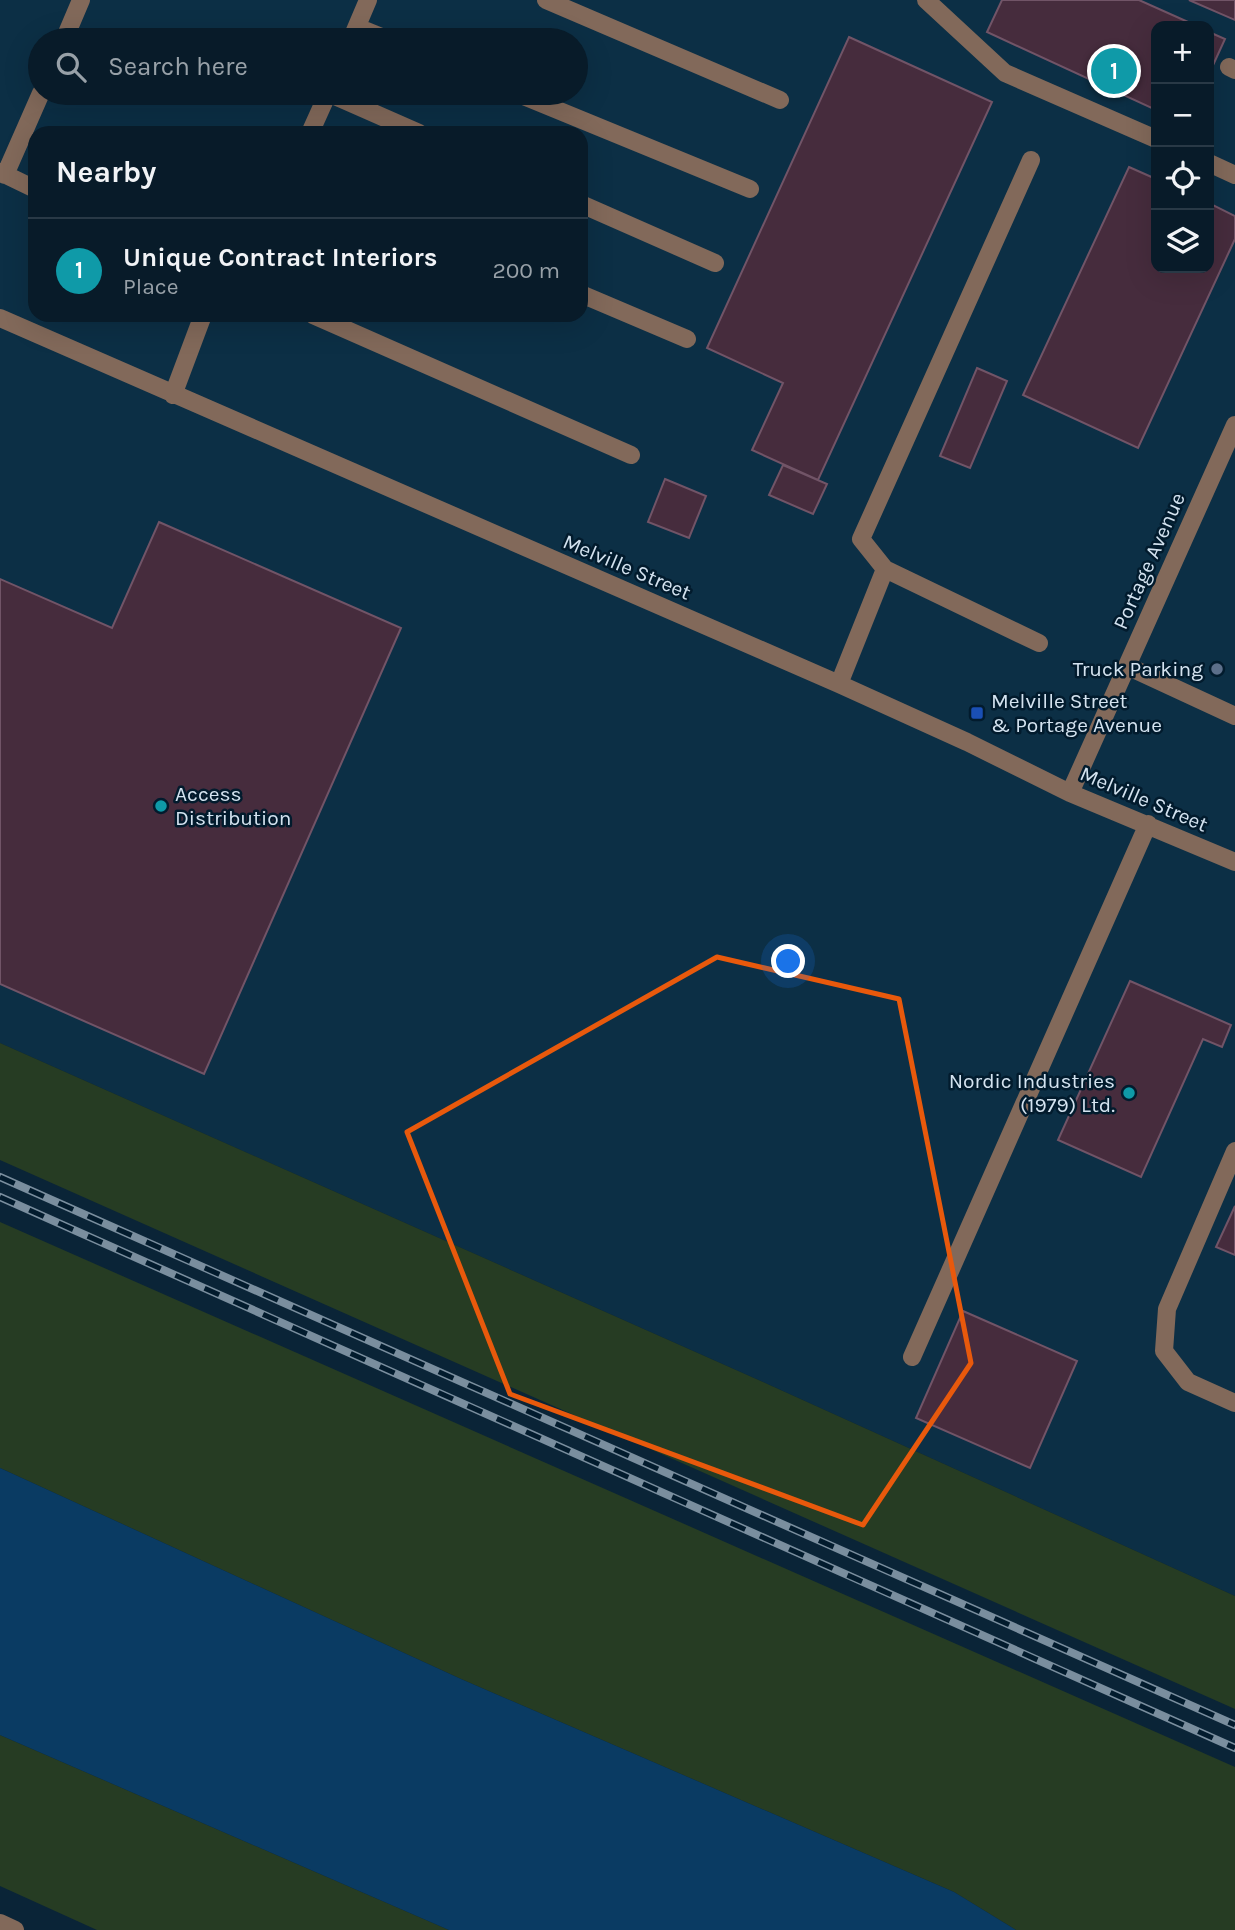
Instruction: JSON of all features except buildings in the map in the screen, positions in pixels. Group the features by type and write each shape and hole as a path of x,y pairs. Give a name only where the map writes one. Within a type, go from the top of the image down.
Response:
{"street":[{"path":"69,28 81,0"},
{"path":"356,28 368,0"},
{"path":"546,0 780,100"},
{"path":"926,0 1005,73 1151,137"},
{"path":"28,185 3,174 35,105"},
{"path":"313,126 323,105"},
{"path":"355,105 403,126"},
{"path":"545,105 750,189"},
{"path":"1031,160 861,539 885,569 1039,643"},
{"path":"1214,165 1235,175"},
{"path":"588,207 715,263"},
{"path":"588,297 687,339"},
{"name":"Melville Street","path":"0,318 839,684 967,742 1070,793 1235,862"},
{"path":"173,395 201,322"},
{"path":"329,322 631,455"},
{"name":"Portage Avenue","path":"1070,793 1235,425"},
{"path":"839,684 885,569"},
{"path":"1128,666 1235,716"},
{"path":"912,1357 1148,824"},
{"path":"1235,1151 1167,1309 1164,1350 1188,1382 1235,1404"},
{"path":"0,1923 15,1930"}],"highlighted area":[{"path":"717,957 899,999 971,1363 863,1525 510,1394 407,1132"}],"shaded area":[{"path":"0,0 1235,0 1235,1596 763,1382 0,1043"},
{"path":"0,1468 461,1679 954,1892 1016,1930 449,1930 0,1735"}],"green space":[{"path":"0,1043 763,1382 1235,1596 1235,1709 0,1160"},
{"path":"0,1222 1235,1767 1235,1930 1016,1930 954,1892 461,1679 0,1468"},
{"path":"0,1735 449,1930 97,1930 0,1886"}],"railway":[{"path":"0,1177 1235,1725"},
{"path":"0,1197 1235,1748"}],"place":[{"name":"Unique Contract Interiors","path":"1114,71"},
{"name":"Truck Parking","path":"1217,669"},
{"name":"Melville Street & Portage Avenue","path":"977,713"},
{"name":"Access Distribution","path":"161,806"},
{"name":"Nordic Industries (1979) Ltd.","path":"1129,1093"}]}
